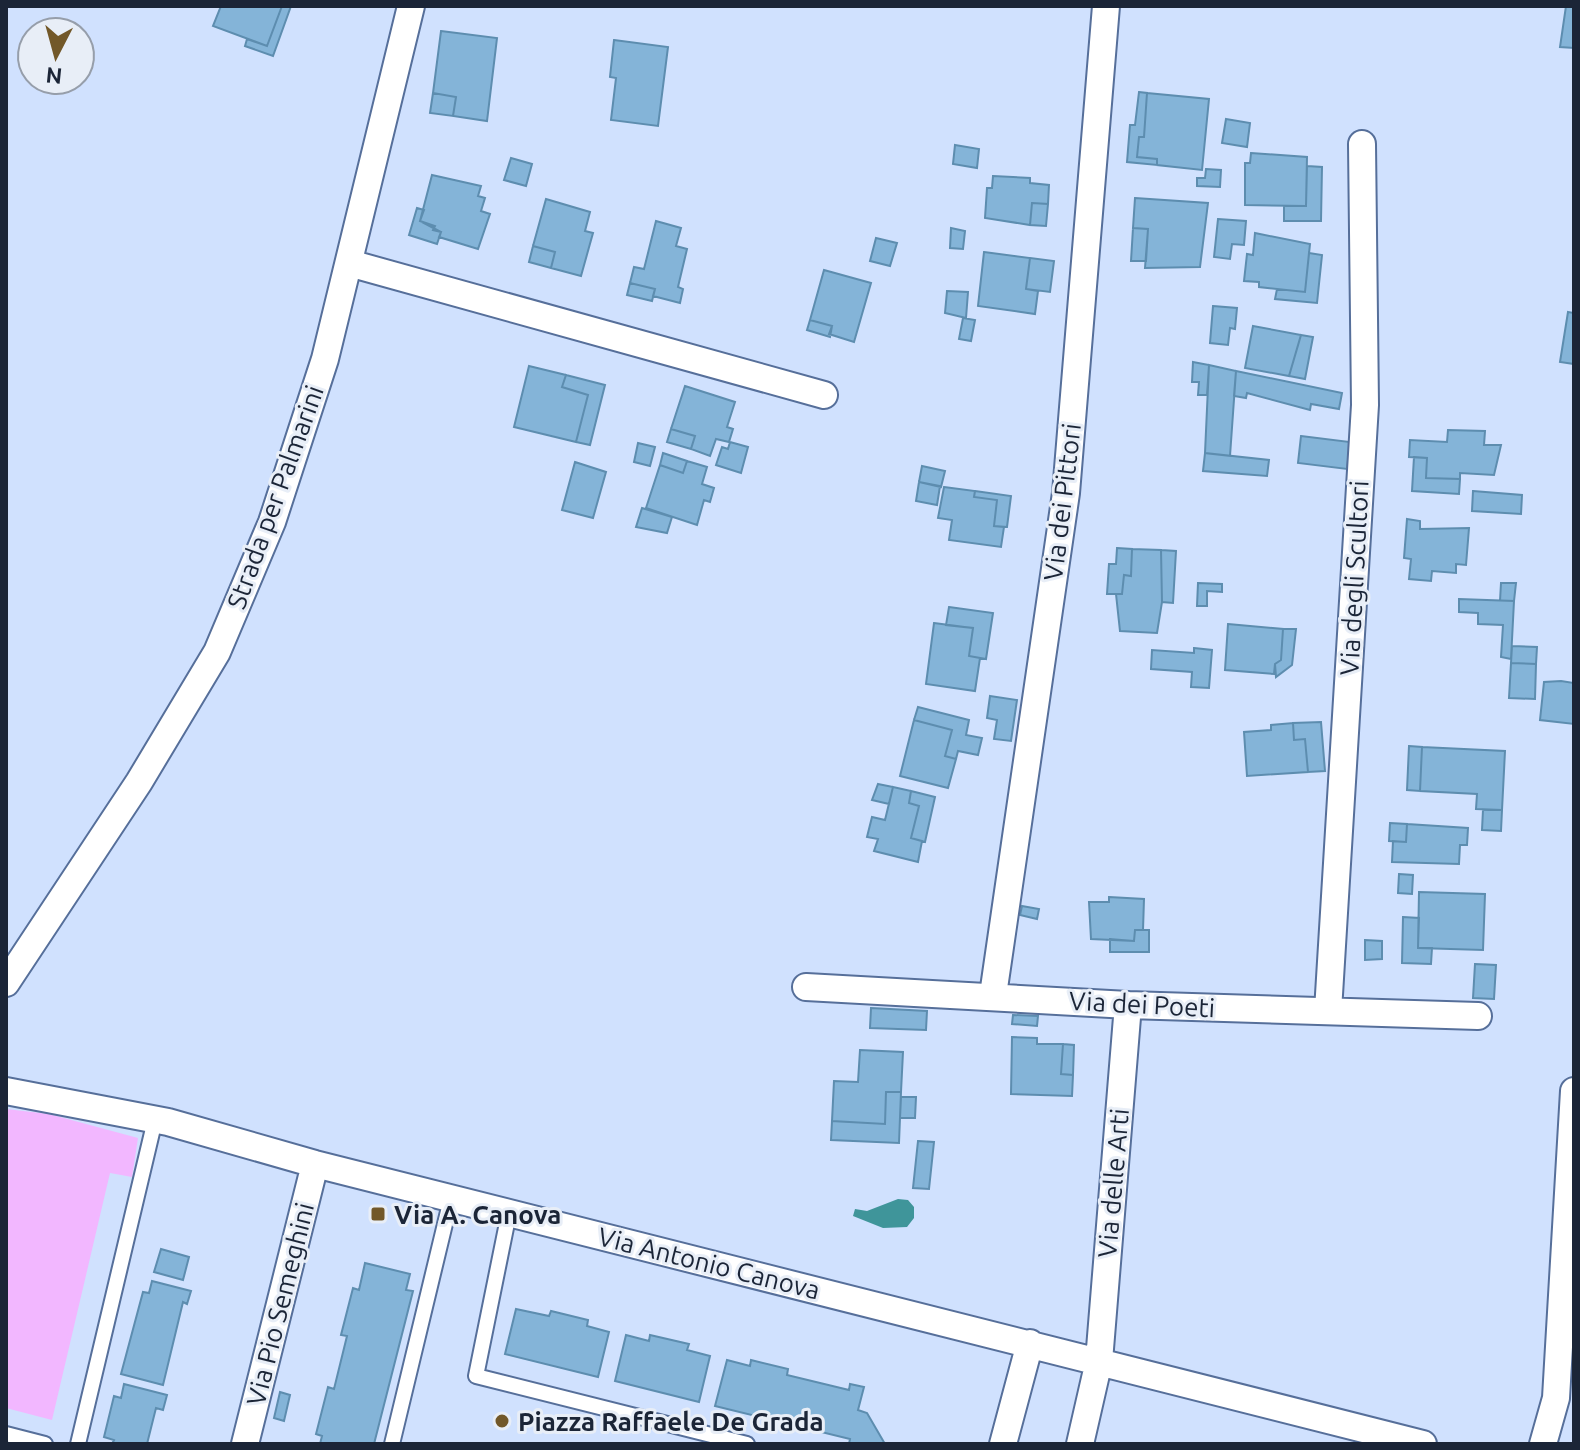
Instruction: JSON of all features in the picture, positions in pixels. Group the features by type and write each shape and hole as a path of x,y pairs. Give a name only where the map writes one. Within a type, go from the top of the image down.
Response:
{"street":[{"name":"Strada per Palmarini","path":"6,983 139,782 217,652 272,522 325,359 411,6"},
{"name":"Via dei Pittori","path":"993,995 1066,493 1106,6"},
{"name":"Via degli Scultori","path":"1328,1011 1365,405 1362,144"},
{"path":"349,263 824,395"},
{"name":"Via dei Poeti","path":"806,987 993,995 1128,1005 1478,1016"},
{"name":"Via delle Arti","path":"1080,1444 1099,1361 1128,1005"},
{"name":"Via Antonio Canova","path":"6,1091 155,1120 451,1199 1423,1444"},
{"path":"1543,1444 1556,1398 1574,1091"},
{"name":"Via Pio Semeghini","path":"245,1444 315,1164"},
{"path":"1003,1444 1030,1343"}],"lane":[{"path":"78,1444 155,1120"},
{"path":"392,1444 451,1199"},
{"path":"509,1213 476,1376 747,1444"},
{"path":"6,1434 45,1444"}],"shaded area":[{"path":"6,1109 49,1114 138,1138 132,1177 110,1173 52,1420 6,1408"},
{"path":"898,1199 908,1200 914,1207 914,1218 907,1227 883,1228 853,1216 855,1209 867,1211"}],"building":[{"path":"221,6 282,6 267,46 213,26"},
{"path":"282,6 291,6 273,56 245,46 247,39 267,46"},
{"path":"1566,6 1574,6 1574,48 1560,47"},
{"path":"441,31 497,38 487,121 453,116 456,97 433,93"},
{"path":"614,40 668,47 658,126 611,120 616,78 610,77"},
{"path":"1139,92 1147,93 1144,137 1139,137 1137,157 1157,159 1157,165 1127,162 1130,125 1135,125"},
{"path":"433,93 456,97 453,116 430,113"},
{"path":"1147,93 1209,99 1202,170 1157,165 1157,159 1137,157 1139,137 1144,137"},
{"path":"1226,119 1250,123 1247,147 1222,143"},
{"path":"955,145 979,149 977,168 953,164"},
{"path":"1251,153 1307,157 1306,206 1245,205 1245,163 1250,163"},
{"path":"511,158 532,164 526,186 504,180"},
{"path":"1307,166 1322,167 1321,221 1284,221 1284,206 1306,206"},
{"path":"1206,169 1221,170 1220,187 1197,186 1197,178 1205,178"},
{"path":"432,175 481,186 478,196 485,198 481,211 490,214 478,249 439,237 441,232 433,230 435,226 420,221"},
{"path":"993,176 1030,178 1030,183 1049,185 1048,204 1032,203 1030,225 985,218 987,188 992,188"},
{"path":"1135,198 1208,203 1200,267 1145,268 1148,229 1133,228"},
{"path":"546,199 590,212 585,231 593,233 581,276 551,268 555,252 533,246"},
{"path":"1032,203 1048,204 1046,226 1030,225"},
{"path":"417,208 424,210 420,221 441,232 437,244 409,235"},
{"path":"1218,219 1246,221 1244,245 1232,244 1230,259 1214,257"},
{"path":"656,221 681,228 676,246 687,249 678,287 683,289 680,303 653,296 655,289 630,283 634,267 644,269"},
{"path":"951,228 965,231 963,249 950,248"},
{"path":"1133,228 1148,229 1146,261 1131,261"},
{"path":"1255,233 1310,244 1305,292 1259,287 1259,282 1244,281 1247,254 1253,255"},
{"path":"876,238 897,243 890,266 870,261"},
{"path":"533,246 555,252 551,268 529,262"},
{"path":"984,252 1030,258 1026,289 1038,291 1035,314 978,306"},
{"path":"1309,253 1322,255 1317,303 1275,299 1277,289 1305,292"},
{"path":"1030,258 1054,261 1050,292 1026,289"},
{"path":"824,270 871,283 854,342 829,334 832,326 810,320"},
{"path":"630,283 655,289 652,301 627,295"},
{"path":"947,291 968,292 966,318 945,313"},
{"path":"1213,306 1237,308 1235,329 1230,328 1228,345 1210,343"},
{"path":"1568,312 1574,313 1574,364 1560,362"},
{"path":"963,318 975,320 971,341 959,339"},
{"path":"810,320 832,326 830,337 807,330"},
{"path":"1253,326 1301,335 1289,376 1245,368"},
{"path":"1301,335 1313,337 1305,379 1289,376"},
{"path":"1193,362 1209,365 1207,395 1198,395 1199,382 1192,382"},
{"path":"1209,365 1236,371 1230,456 1205,453"},
{"path":"529,366 566,375 562,387 588,395 576,442 514,427"},
{"path":"1236,371 1342,393 1339,409 1311,404 1310,410 1247,393 1246,398 1234,396"},
{"path":"566,375 605,385 590,445 576,442 588,395 562,387"},
{"path":"685,386 735,402 727,427 733,429 729,442 716,439 710,456 691,449 695,436 671,429"},
{"path":"671,429 695,436 691,449 667,442"},
{"path":"1448,430 1485,431 1484,445 1501,445 1494,475 1460,473 1460,479 1426,478 1427,458 1409,457 1410,440 1447,442"},
{"path":"1301,436 1350,442 1347,469 1298,463"},
{"path":"730,442 748,447 741,473 716,465 722,447 728,449"},
{"path":"638,443 655,447 650,466 634,462"},
{"path":"663,453 687,461 683,473 660,465"},
{"path":"1205,453 1269,460 1267,476 1203,471"},
{"path":"1414,457 1427,458 1426,478 1460,479 1459,494 1412,491"},
{"path":"687,461 707,467 702,484 714,488 710,502 704,500 697,525 646,508 660,465 683,473"},
{"path":"575,462 606,472 593,518 562,510"},
{"path":"922,466 945,471 941,487 919,482"},
{"path":"919,482 940,486 937,505 916,501"},
{"path":"944,487 975,491 974,497 997,500 994,526 1004,527 1001,547 949,540 952,520 938,518"},
{"path":"975,491 1011,496 1007,527 994,526 997,500 974,497"},
{"path":"1473,491 1522,495 1521,514 1472,511"},
{"path":"642,508 672,517 667,533 636,527"},
{"path":"1407,519 1420,521 1420,529 1469,528 1466,565 1456,564 1456,573 1432,571 1431,581 1409,579 1411,559 1404,558"},
{"path":"1117,548 1132,549 1131,576 1124,575 1122,594 1107,594 1109,564 1116,564"},
{"path":"1132,549 1161,550 1162,602 1157,633 1120,631 1116,594 1122,594 1124,575 1131,576"},
{"path":"1161,550 1176,551 1173,603 1162,602"},
{"path":"1198,583 1222,584 1222,592 1207,591 1207,606 1197,606"},
{"path":"1501,583 1516,583 1514,601 1500,601"},
{"path":"1459,599 1514,601 1511,659 1501,657 1503,625 1478,624 1478,613 1459,612"},
{"path":"949,607 993,613 986,659 969,656 973,628 946,625"},
{"path":"934,623 973,628 969,656 980,658 975,691 926,684"},
{"path":"1228,624 1283,629 1281,660 1275,664 1274,674 1225,670"},
{"path":"1283,629 1296,629 1292,665 1276,677 1275,664 1281,660"},
{"path":"1512,646 1537,647 1536,664 1511,663"},
{"path":"1194,648 1212,650 1209,688 1191,687 1192,672 1151,669 1152,650 1194,653"},
{"path":"1511,663 1536,664 1535,699 1509,698"},
{"path":"1544,682 1574,683 1574,724 1540,720"},
{"path":"990,696 1017,700 1011,741 994,739 997,720 987,718"},
{"path":"918,707 969,720 966,735 982,738 978,755 958,751 956,759 945,756 952,730 914,720"},
{"path":"914,720 952,730 945,756 956,759 948,788 900,776"},
{"path":"1321,722 1325,771 1308,772 1305,739 1294,740 1293,723"},
{"path":"1293,723 1294,740 1305,739 1308,772 1247,776 1244,732 1271,730 1271,725"},
{"path":"1409,746 1422,747 1420,791 1407,790"},
{"path":"1422,747 1505,751 1502,810 1476,809 1477,794 1420,791"},
{"path":"878,784 893,787 889,804 872,800"},
{"path":"893,787 911,791 909,803 919,806 911,838 922,841 918,862 874,851 878,839 867,837 872,817 885,820"},
{"path":"911,791 935,797 925,842 911,838 919,806 909,803"},
{"path":"1483,810 1502,810 1501,831 1482,830"},
{"path":"1390,823 1407,824 1406,842 1389,841"},
{"path":"1407,824 1468,828 1467,845 1460,845 1459,864 1392,862 1393,841 1406,842"},
{"path":"1399,874 1413,875 1412,894 1398,893"},
{"path":"1419,892 1485,894 1483,950 1418,948"},
{"path":"1109,897 1144,899 1143,930 1135,930 1134,941 1091,939 1089,902 1109,902"},
{"path":"1022,906 1039,909 1037,919 1020,915"},
{"path":"1403,917 1419,918 1418,948 1432,948 1431,964 1402,963"},
{"path":"1135,930 1149,930 1149,952 1110,952 1110,939 1134,941"},
{"path":"1365,940 1382,941 1382,959 1365,960"},
{"path":"1475,964 1496,965 1494,999 1473,998"},
{"path":"871,1008 927,1011 926,1030 870,1028"},
{"path":"1013,1015 1038,1016 1037,1026 1012,1024"},
{"path":"1012,1037 1037,1038 1037,1044 1063,1044 1061,1074 1073,1075 1072,1096 1011,1094"},
{"path":"1063,1044 1074,1045 1073,1075 1061,1074"},
{"path":"860,1050 903,1052 901,1092 886,1092 885,1124 832,1121 834,1081 858,1082"},
{"path":"886,1092 901,1092 899,1143 831,1140 832,1121 885,1124"},
{"path":"901,1097 916,1097 915,1118 900,1118"},
{"path":"918,1141 934,1142 929,1189 913,1188"},
{"path":"161,1249 189,1257 183,1280 154,1272"},
{"path":"365,1263 410,1274 406,1290 413,1291 374,1444 320,1444 322,1436 316,1434 328,1387 334,1389 347,1336 341,1335 353,1288 359,1290"},
{"path":"152,1281 191,1291 187,1304 183,1302 163,1385 121,1374 143,1292 149,1293"},
{"path":"516,1309 549,1316 551,1311 588,1320 587,1326 609,1332 598,1377 505,1354"},
{"path":"626,1335 649,1341 650,1335 689,1344 687,1350 710,1356 699,1402 615,1381"},
{"path":"727,1360 750,1366 751,1360 788,1369 787,1375 849,1390 850,1384 864,1387 858,1410 867,1413 885,1444 849,1444 850,1439 715,1406"},
{"path":"124,1384 167,1395 163,1410 156,1408 147,1444 112,1444 114,1440 104,1437 114,1396 121,1398"},
{"path":"280,1392 290,1395 284,1421 274,1418"}],"place":[{"name":"Via A. Canova","path":"378,1214"},
{"name":"Piazza Raffaele De Grada","path":"502,1421"}]}
